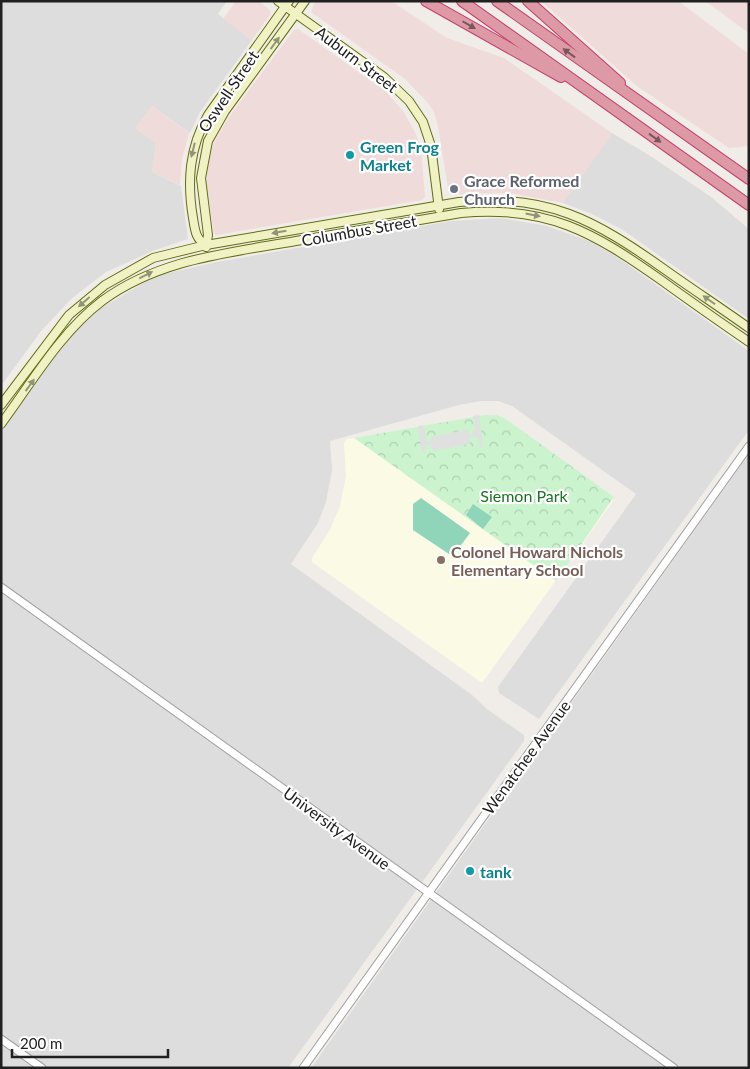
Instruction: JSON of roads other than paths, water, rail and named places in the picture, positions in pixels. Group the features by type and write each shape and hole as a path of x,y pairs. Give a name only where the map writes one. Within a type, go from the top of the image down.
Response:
{"highway":[{"path":"426,1 598,96"},
{"path":"462,1 749,205"},
{"path":"497,1 749,179"},
{"path":"528,1 613,76 638,102"}],"main road":[{"name":"Auburn Street","path":"278,1 287,4 296,14 384,77 409,101 422,122 431,146 440,216"},
{"name":"Oswell Street","path":"209,256 206,245 208,235 201,178 208,141 222,116 305,1"},
{"name":"Oswell Street","path":"206,245 196,236 190,198 191,160 198,136 208,115 287,4"},
{"name":"Columbus Street","path":"1,405 58,328 94,293 153,258 206,245 476,200 513,201 546,206 578,216 622,239 749,328"},
{"name":"Columbus Street","path":"1,424 67,335 101,302 131,283 157,270 209,256 440,216 476,212 512,212 543,217 574,226 616,248 749,342"}],"street":[{"name":"Wenatchee Avenue","path":"303,1068 749,446"},
{"name":"University Avenue","path":"1,587 674,1068"},
{"path":"1,1039 42,1068"}],"place":[{"name":"Green Frog Market","path":"350,155"},
{"name":"Grace Reformed Church","path":"454,189"},
{"name":"Colonel Howard Nichols Elementary School","path":"441,560"},
{"name":"tank","path":"470,871"}],"park label":[{"name":"Siemon Park","path":"524,495"}]}
